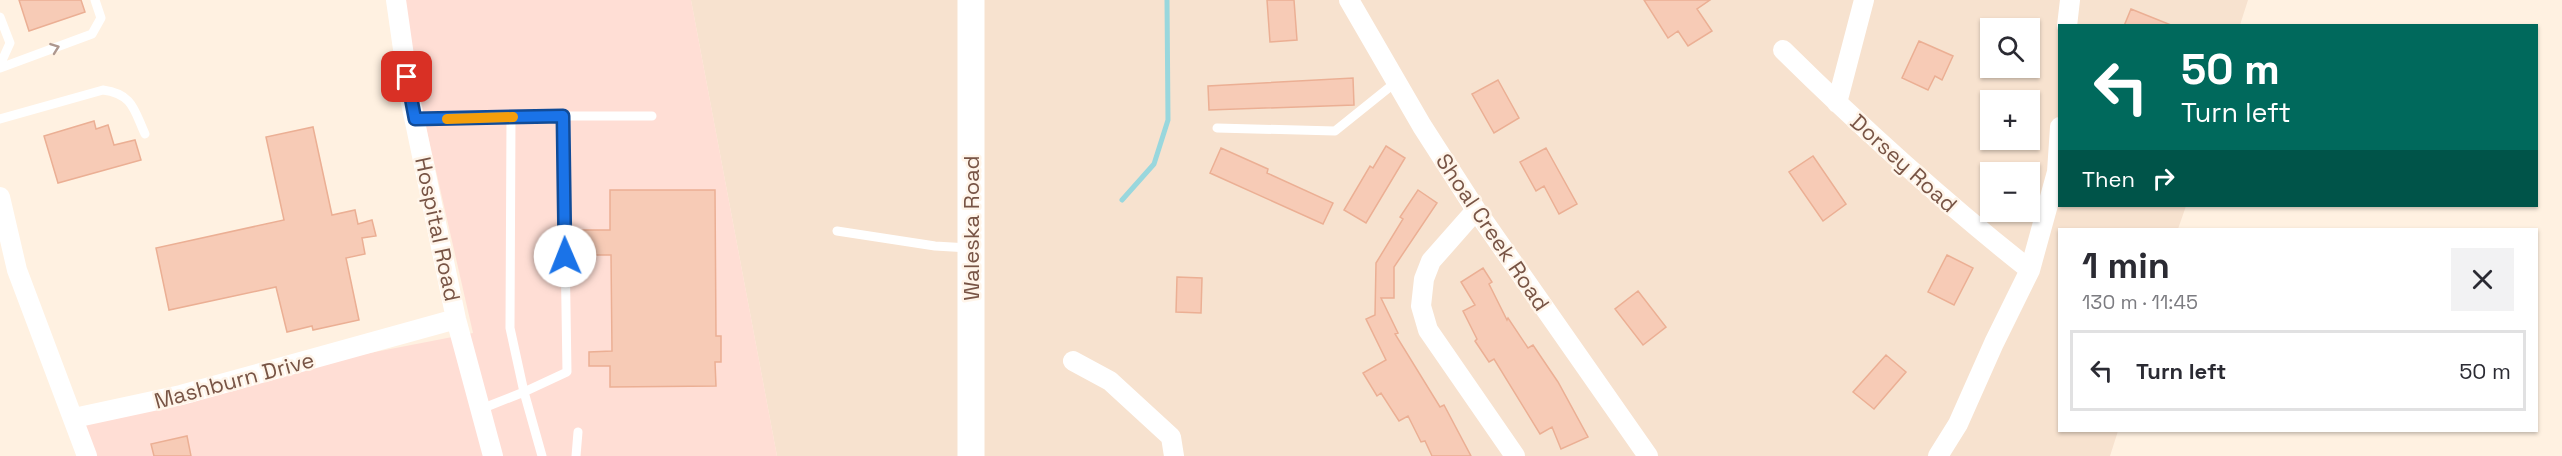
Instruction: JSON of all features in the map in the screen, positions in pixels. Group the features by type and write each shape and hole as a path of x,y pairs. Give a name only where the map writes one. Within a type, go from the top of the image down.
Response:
{"main road":[{"name":"Waleska Road","path":"971,0 971,456"}],"street":[{"name":"Hospital Road","path":"396,0 415,119 456,319 493,456"},
{"name":"Shoal Creek Road","path":"1349,0 1396,82 1476,210 1648,456"},
{"path":"1837,103 1864,0"},
{"path":"2067,24 2070,0"},
{"name":"Dorsey Road","path":"1784,50 1837,103 1982,232 2030,270"},
{"path":"1938,456 1958,424 2030,270 2057,172 2058,157"},
{"path":"0,197 17,270 87,456"},
{"path":"1476,210 1431,261 1424,279 1421,306 1428,330 1515,456"},
{"name":"Mashburn Drive","path":"74,418 181,395 456,319"},
{"path":"1072,361 1110,381 1171,437 1174,456"}],"lane":[{"path":"0,67 92,34 100,18 95,0"},
{"path":"0,17 10,43 0,67"},
{"path":"1218,129 1335,131 1396,82"},
{"path":"0,119 104,90 117,92 129,99 145,134"},
{"path":"481,409 524,393 567,372 563,116"},
{"path":"415,119 652,116"},
{"path":"511,117 510,328 524,393 543,456"},
{"path":"837,231 935,246 971,248"},
{"path":"576,456 578,432"}],"shaded area":[{"path":"397,0 691,0 777,456 82,456 67,412 473,333"},
{"path":"691,0 2248,0 2240,24 2058,24 2058,207 2186,207 2178,228 2058,228 2058,432 2118,432 2110,456 777,456"}],"building":[{"path":"19,0 81,0 85,12 29,31"},
{"path":"1267,0 1294,0 1297,40 1270,42"},
{"path":"1644,0 1710,0 1697,9 1712,31 1688,46 1678,31 1668,38"},
{"path":"2131,9 2168,24 2125,24"},
{"path":"1919,41 1953,56 1942,80 1935,76 1928,90 1902,78"},
{"path":"1353,78 1354,105 1209,110 1208,86"},
{"path":"1498,80 1519,118 1494,133 1472,94"},
{"path":"94,121 96,129 108,125 114,145 135,140 141,160 58,183 44,136"},
{"path":"313,127 332,215 355,210 358,224 372,220 376,236 362,238 365,254 346,258 359,320 313,330 312,326 287,332 276,287 169,310 156,248 284,220 266,137"},
{"path":"1386,146 1405,158 1366,223 1344,210 1370,166 1373,168"},
{"path":"1221,148 1268,169 1267,173 1333,203 1323,224 1210,173"},
{"path":"1546,148 1577,204 1559,214 1544,186 1536,191 1520,162"},
{"path":"1813,156 1846,204 1823,221 1789,172"},
{"path":"610,190 715,190 716,336 721,336 721,362 715,362 716,386 610,387 610,366 589,366 589,352 612,351 611,255 578,255 578,230 610,230"},
{"path":"1418,190 1437,203 1394,267 1394,298 1381,298 1398,333 1395,334 1440,407 1444,405 1471,456 1432,456 1425,441 1421,442 1408,416 1399,421 1381,393 1377,396 1363,373 1386,360 1366,319 1375,315 1376,263 1403,219 1400,217"},
{"path":"1947,255 1973,268 1954,305 1928,292"},
{"path":"1483,268 1492,282 1489,284 1507,320 1508,318 1528,348 1533,345 1558,382 1588,437 1561,449 1552,427 1540,434 1494,359 1489,362 1475,341 1477,339 1463,311 1475,305 1461,282"},
{"path":"1177,277 1202,278 1201,313 1176,312"},
{"path":"1638,291 1666,327 1643,345 1615,309"},
{"path":"1886,355 1906,372 1874,409 1853,392"},
{"path":"187,436 191,456 154,456 151,444"}],"waterway":[{"path":"1122,200 1154,164 1168,120 1167,0"}],"slow traffic":[{"path":"447,119 513,117"}],"route":[{"path":"407,77 415,119 563,116 565,256"}]}
